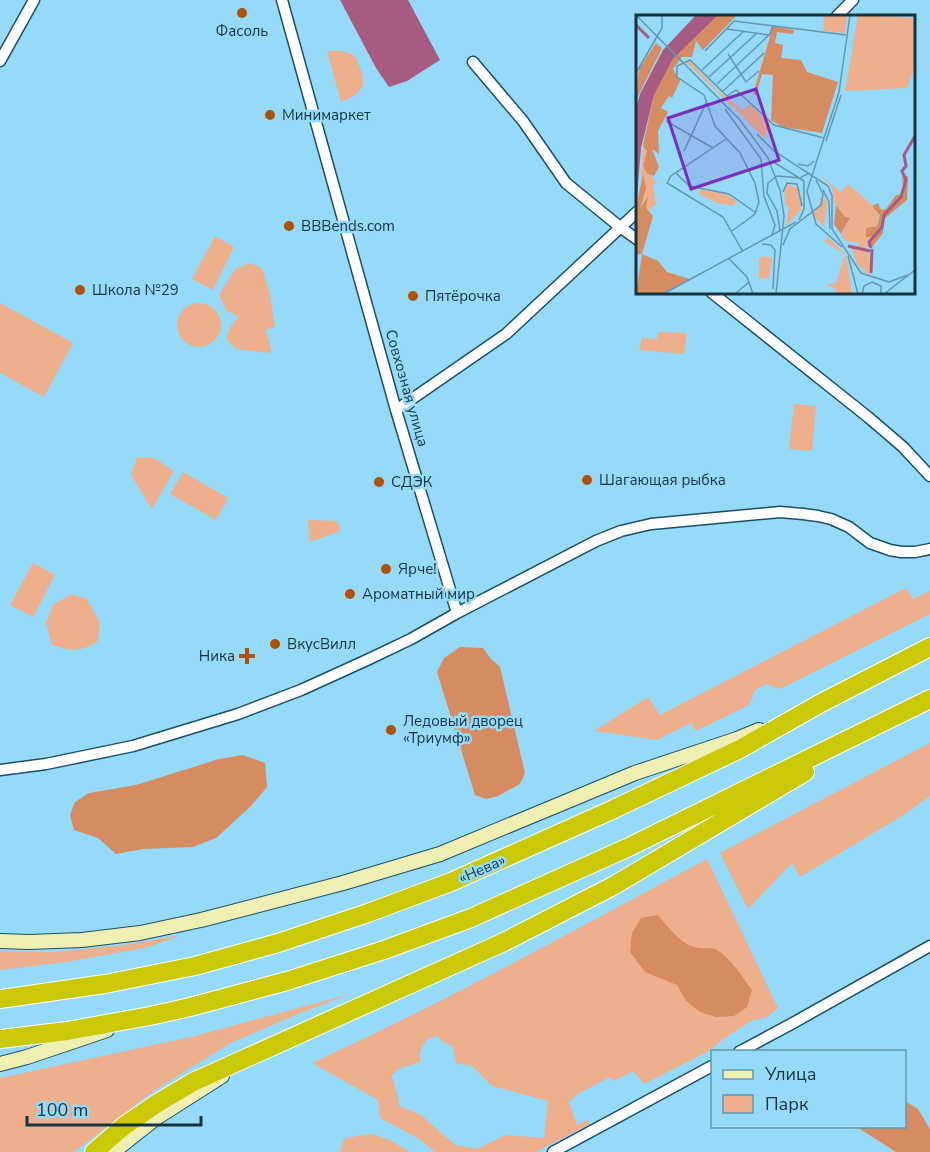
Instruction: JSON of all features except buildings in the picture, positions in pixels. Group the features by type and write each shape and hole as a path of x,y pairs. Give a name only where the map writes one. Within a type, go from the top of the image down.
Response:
{"highway":[{"name":"«Нева»","path":"0,999 105,984 195,966 278,943 451,882 614,809 740,748 821,702 930,647"},
{"path":"0,1039 67,1031 150,1016 287,981 384,950 471,918 629,847 922,703"},
{"path":"94,1152 124,1126 193,1082 504,942 613,886 922,703"}],"street":[{"path":"0,61 34,0"},
{"name":"Совхозная улица","path":"282,0 396,410 457,613"},
{"path":"838,15 853,0"},
{"path":"473,62 523,121 566,183 636,239"},
{"path":"396,410 506,334 636,213"},
{"path":"714,294 868,417 903,447 930,476"},
{"path":"0,770 46,764 133,746 238,714 301,690 411,639 596,541 621,531 663,523 780,512 831,519 849,527 870,543 890,550 915,552 930,549"},
{"path":"0,940 29,942 82,940 140,933 201,920 344,883 440,854 635,773 737,740 821,702"},
{"path":"743,1050 930,946"},
{"path":"0,1064 150,1016"},
{"path":"113,1152 156,1118 264,1051"},
{"path":"553,1152 711,1067"}],"green space":[{"path":"327,51 343,51 355,56 362,72 361,89 357,94 341,102"},
{"path":"215,236 234,247 213,290 192,279"},
{"path":"250,263 262,268 270,294 275,327 266,330 272,353 236,349 227,340 230,327 239,317 226,310 219,295 235,269"},
{"path":"0,303 73,343 44,397 0,373"},
{"path":"199,303 214,310 221,325 214,340 199,347 184,340 177,325 184,310"},
{"path":"658,332 687,333 684,354 639,350 642,338 657,339"},
{"path":"794,404 816,406 812,451 789,449"},
{"path":"137,457 154,458 174,471 152,509 131,475"},
{"path":"183,472 228,498 216,520 170,494"},
{"path":"308,520 338,521 340,531 310,542"},
{"path":"33,563 55,575 33,617 10,605"},
{"path":"906,588 913,599 930,591 930,614 780,689 767,684 755,690 749,705 696,731 691,723 657,740 594,731 648,697 660,715"},
{"path":"71,594 87,599 100,623 98,641 86,648 75,650 52,645 46,623 53,605"},
{"path":"930,743 930,796 902,816 800,877 792,863 748,909 720,853"},
{"path":"707,859 778,1008 766,1018 753,1020 709,1051 644,1084 633,1071 613,1081 610,1077 578,1094 569,1102 577,1125 588,1120 590,1124 536,1152 435,1152 419,1139 380,1118 378,1100 312,1063 462,990","holes":["437,1036 453,1047 456,1063 472,1066 492,1086 548,1101 544,1138 505,1135 477,1149 455,1145 421,1115 399,1106 392,1076 398,1069 420,1062 420,1052 426,1040"]},
{"path":"181,935 149,947 67,962 0,970 0,951 52,952 125,945"},
{"path":"350,994 231,1043 155,1090 74,1152 0,1152 0,1078 191,1037"},
{"path":"372,1134 390,1140 410,1152 340,1152 344,1139"}],"shaded area":[{"path":"340,0 408,0 440,60 407,81 389,87 376,68"},
{"path":"460,647 483,648 500,667 525,773 520,784 498,796 486,799 475,795 437,672 444,658"},
{"path":"243,755 265,763 267,787 251,806 216,838 193,847 143,849 116,854 98,838 74,830 70,815 75,802 89,793 136,785 219,759"},
{"path":"658,915 686,943 698,948 715,949 727,958 752,990 747,1007 734,1016 716,1017 700,1012 686,1001 677,985 645,972 630,952 632,933 641,918"},
{"path":"906,1102 918,1109 930,1129 930,1152 896,1152 860,1129 906,1128"}],"place":[{"name":"Фасоль","path":"242,13"},
{"name":"Минимаркет","path":"270,115"},
{"name":"BBBends.com","path":"289,226"},
{"name":"Школа №29","path":"80,290"},
{"name":"Пятёрочка","path":"413,296"},
{"name":"Шагающая рыбка","path":"587,480"},
{"name":"СДЭК","path":"379,482"},
{"name":"Ярче!","path":"386,569"},
{"name":"Ароматный мир","path":"350,594"},
{"name":"ВкусВилл","path":"275,644"},
{"name":"Ника","path":"247,656"},
{"name":"Ледовый дворец «Триумф»","path":"391,730"}]}
